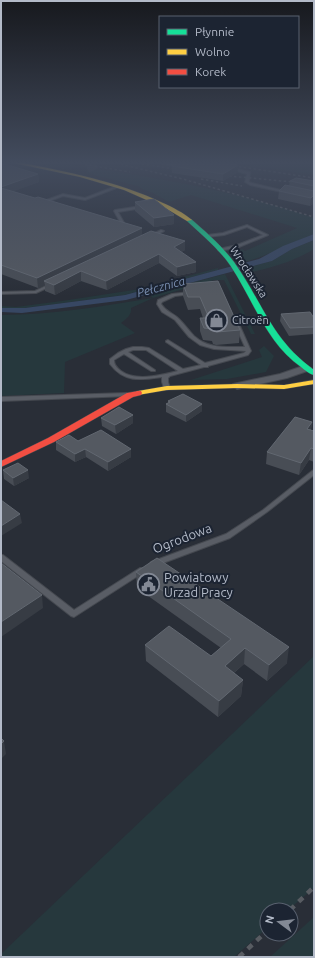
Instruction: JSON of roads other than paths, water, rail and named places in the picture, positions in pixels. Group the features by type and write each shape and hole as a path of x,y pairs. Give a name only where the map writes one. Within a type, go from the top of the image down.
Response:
{"main road":[{"name":"Wrocławska","path":"161,207 184,218 207,236 220,250 230,262 280,346 310,370"},
{"path":"1,464 51,440 130,395 147,390 237,386 284,387 314,382"}],"street":[{"path":"237,386 310,370"}],"lane":[{"path":"132,231 125,229 116,211 144,207"},
{"path":"207,236 224,234 246,226 266,235 238,246 220,250"},
{"path":"144,237 151,236 162,231"},
{"path":"1,293 36,292 55,283"},
{"path":"194,292 174,295 160,301 159,304 167,315 176,318 196,340 201,343 210,346 248,349"},
{"path":"182,371 147,349 132,348 112,360 112,364 117,371 137,378 168,375 239,357 249,351 235,321"},
{"path":"168,341 206,366"},
{"path":"125,352 153,370"},
{"path":"168,375 165,377 165,382 168,388"},
{"path":"1,398 130,395"},
{"name":"Ogrodowa","path":"1,558 74,614 150,565 228,536 264,511 314,472"}],"water":[{"name":"Pełcznica","path":"314,234 314,240 292,249 272,261 126,300 22,313 1,312 1,308 25,308 125,295 259,259 283,246"}],"railway":[{"path":"279,207 314,217"},
{"path":"298,902 314,887"},
{"path":"239,957 259,938"}],"place":[{"name":"Citroën","path":"217,320"},
{"name":"Powiatowy Urzad Pracy","path":"149,584"}]}
